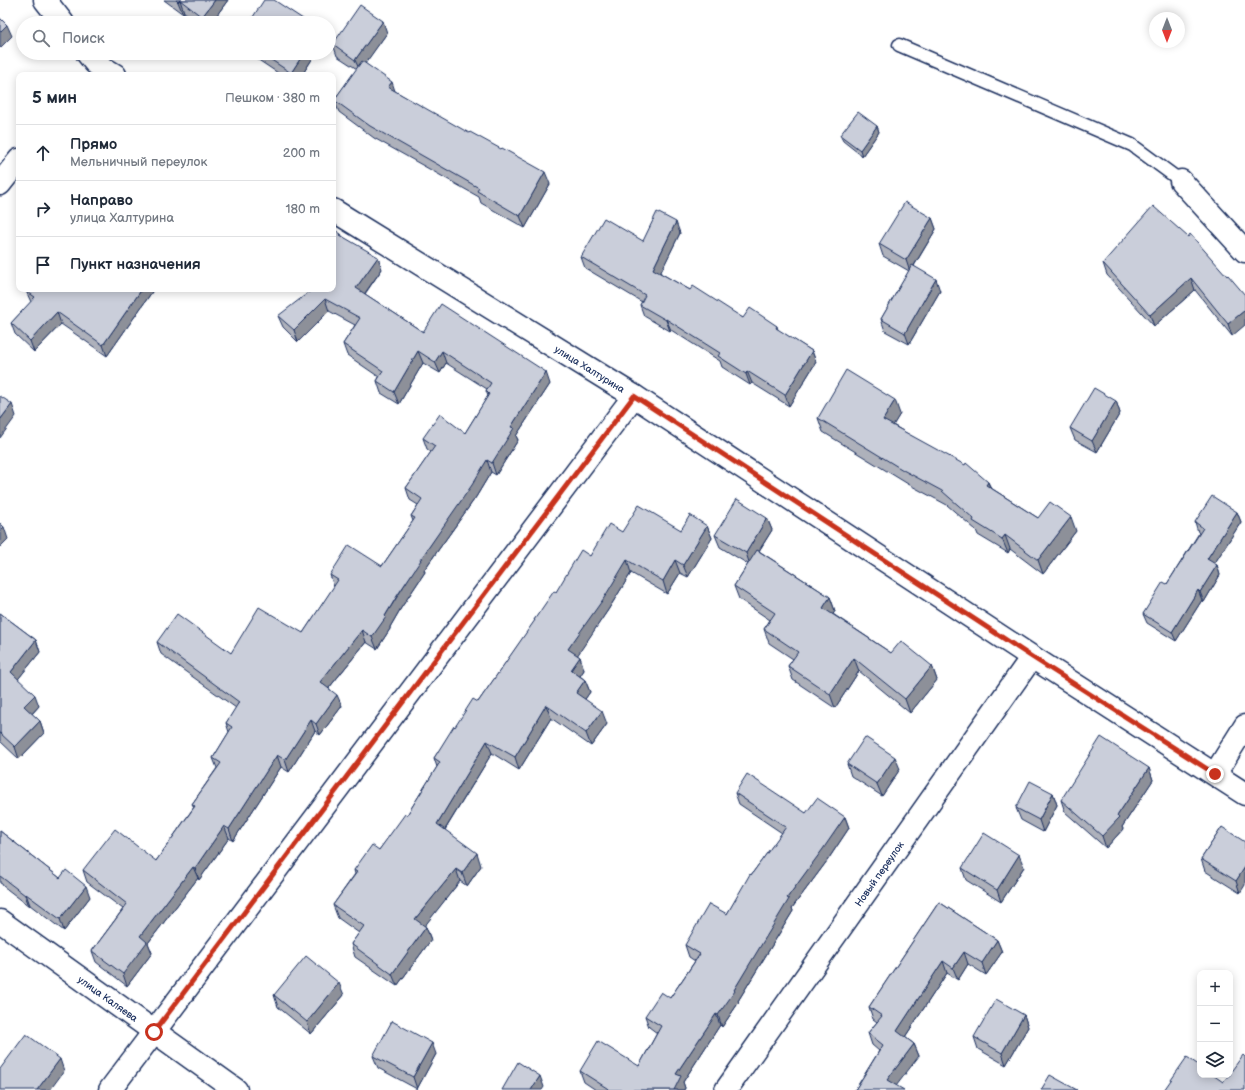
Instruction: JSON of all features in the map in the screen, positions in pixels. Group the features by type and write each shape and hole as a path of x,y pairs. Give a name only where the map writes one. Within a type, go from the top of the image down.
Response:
{"street":[{"path":"45,0 58,16"},
{"path":"89,64 108,72"},
{"path":"0,184 16,164"},
{"path":"1181,181 1245,250"},
{"name":"улица Халтурина","path":"336,212 634,396 1032,657 1245,794"},
{"path":"110,1090 634,396"},
{"name":"Новый переулок","path":"726,1090 1032,657"},
{"path":"1215,774 1245,726"},
{"name":"улица Каляева","path":"0,921 236,1090"}],"lane":[{"path":"898,45 1132,145 1181,181"}],"building":[{"path":"180,0 215,0 203,16"},
{"path":"264,0 274,0 298,16 254,16"},
{"path":"360,5 383,21 355,60 336,46 336,40"},
{"path":"0,18 7,25 0,32"},
{"path":"272,60 299,60 292,72"},
{"path":"362,61 392,82 388,87 469,133 470,132 501,149 502,148 545,172 520,216 477,191 479,188 370,126 336,101 336,97"},
{"path":"858,112 877,126 860,150 840,135"},
{"path":"905,202 932,218 906,260 879,244"},
{"path":"1153,206 1188,237 1190,234 1245,295 1245,310 1228,324 1191,278 1150,315 1103,263"},
{"path":"657,212 676,222 653,269 690,290 693,286 743,318 750,308 777,326 776,328 812,351 785,395 747,371 746,374 718,356 720,353 666,319 640,305 645,295 581,257 604,218 643,241"},
{"path":"336,231 341,234 340,235 378,257 356,288 423,332 441,304 546,372 511,427 514,428 492,463 487,460 472,485 420,560 385,616 386,617 372,637 362,630 320,682 337,695 316,724 311,720 285,760 277,755 229,829 224,826 195,868 193,867 140,936 147,942 123,974 92,951 127,904 83,870 115,829 156,861 195,806 192,804 221,763 213,758 232,727 226,723 239,702 157,642 177,614 231,653 259,607 303,633 338,580 330,575 349,545 382,566 415,518 411,516 422,499 406,488 435,446 423,438 440,414 465,433 489,394 486,391 491,383 442,351 435,362 418,351 394,392 377,381 383,371 343,344 360,318 325,299 294,330 278,316 309,292 336,292"},
{"path":"912,265 936,279 905,333 881,319"},
{"path":"28,292 140,292 103,345 57,312 30,341 11,323 35,297"},
{"path":"846,370 895,400 883,420 965,465 966,463 988,482 986,485 1038,518 1050,502 1071,517 1038,560 1005,535 1002,539 973,521 974,519 942,491 903,470 818,418"},
{"path":"1094,388 1116,401 1092,441 1070,428"},
{"path":"0,396 12,404 0,420"},
{"path":"1212,496 1237,512 1207,559 1217,565 1200,592 1198,590 1172,632 1143,614 1163,582 1167,584 1203,528 1195,522"},
{"path":"737,499 767,518 746,553 715,535"},
{"path":"639,505 681,530 690,515 707,526 683,565 675,560 663,581 627,560 604,598 568,649 580,657 571,670 585,680 576,693 602,711 586,733 546,705 515,757 487,741 437,824 477,853 462,873 456,869 415,919 426,927 392,974 351,944 364,926 333,905 357,872 354,870 372,845 379,850 405,814 407,815 440,762 434,758 454,726 455,727 473,699 478,702 554,591 556,592 581,550 590,556 609,524 622,532"},
{"path":"0,523 4,527 0,531"},
{"path":"757,550 830,597 823,608 891,653 901,641 932,666 905,699 854,658 830,694 788,666 798,652 764,629 775,613 734,586"},
{"path":"0,613 36,640 11,672 35,695 24,706 40,721 15,747 0,733"},
{"path":"865,737 895,757 877,784 847,764"},
{"path":"1101,737 1149,768 1117,816 1119,818 1102,836 1061,800"},
{"path":"747,774 806,813 817,798 845,817 787,898 789,899 734,990 735,991 718,1015 716,1014 676,1074 681,1076 674,1090 610,1090 580,1071 598,1041 639,1066 661,1026 645,1016 661,992 670,998 700,954 685,945 709,904 727,914 750,874 751,875 786,827 735,793"},
{"path":"1030,781 1053,793 1039,820 1016,808"},
{"path":"1222,827 1245,842 1245,867 1236,881 1201,859"},
{"path":"0,831 60,878 66,870 86,886 60,919 0,876"},
{"path":"984,833 1019,855 997,890 962,868"},
{"path":"939,902 997,940 982,963 964,952 953,968 943,961 897,1031 914,1044 887,1080 904,1090 855,1090 883,1045 868,1033 882,1016 869,1007"},
{"path":"306,956 339,983 307,1022 274,995"},
{"path":"996,999 1024,1015 1002,1053 974,1037"},
{"path":"392,1021 432,1043 413,1077 373,1056"},
{"path":"26,1034 60,1059 37,1090 0,1090 0,1069"},
{"path":"1243,1055 1245,1057 1245,1090 1164,1090 1187,1057 1197,1064 1197,1078 1217,1078 1223,1082 1226,1078 1233,1078 1233,1069"},
{"path":"518,1062 540,1076 531,1090 502,1090"},
{"path":"1050,1075 1077,1090 1041,1090"}],"route":[{"path":"154,1032 634,396 1032,657 1215,774"}]}
